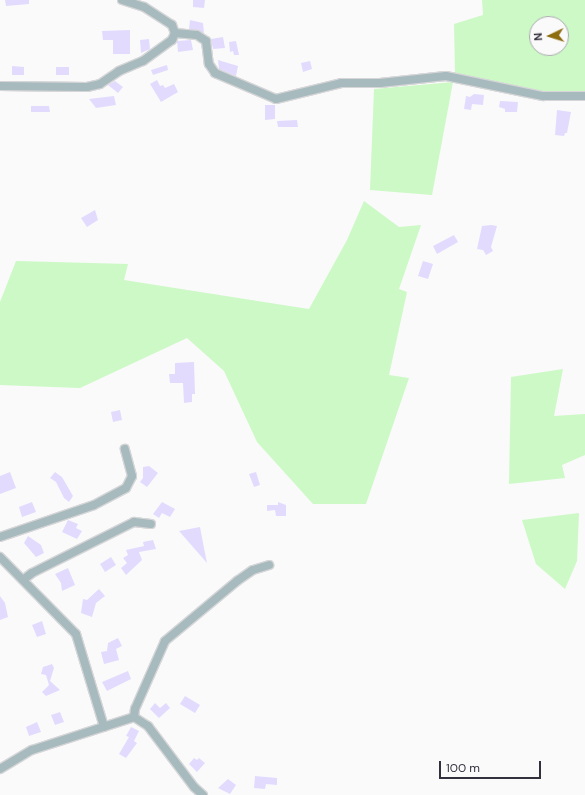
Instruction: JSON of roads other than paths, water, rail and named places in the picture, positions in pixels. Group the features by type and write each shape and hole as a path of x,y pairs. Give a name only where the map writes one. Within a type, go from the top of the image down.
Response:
{"street":[{"path":"0,86 88,87 100,84 119,71 143,61 172,40 175,33 172,25 144,7 122,0"},
{"path":"175,33 197,35 206,42 208,64 215,73 276,99 341,83 380,83 446,76 543,96 585,96"},
{"path":"0,537 94,505 126,488 132,476 125,449"},
{"path":"23,580 32,573 134,522 150,524"},
{"path":"0,557 76,634 104,727"},
{"path":"134,717 135,709 165,641 237,581 254,570 269,565"},
{"path":"0,770 32,750 134,717"},
{"path":"134,717 148,726 194,787 203,795"}]}
